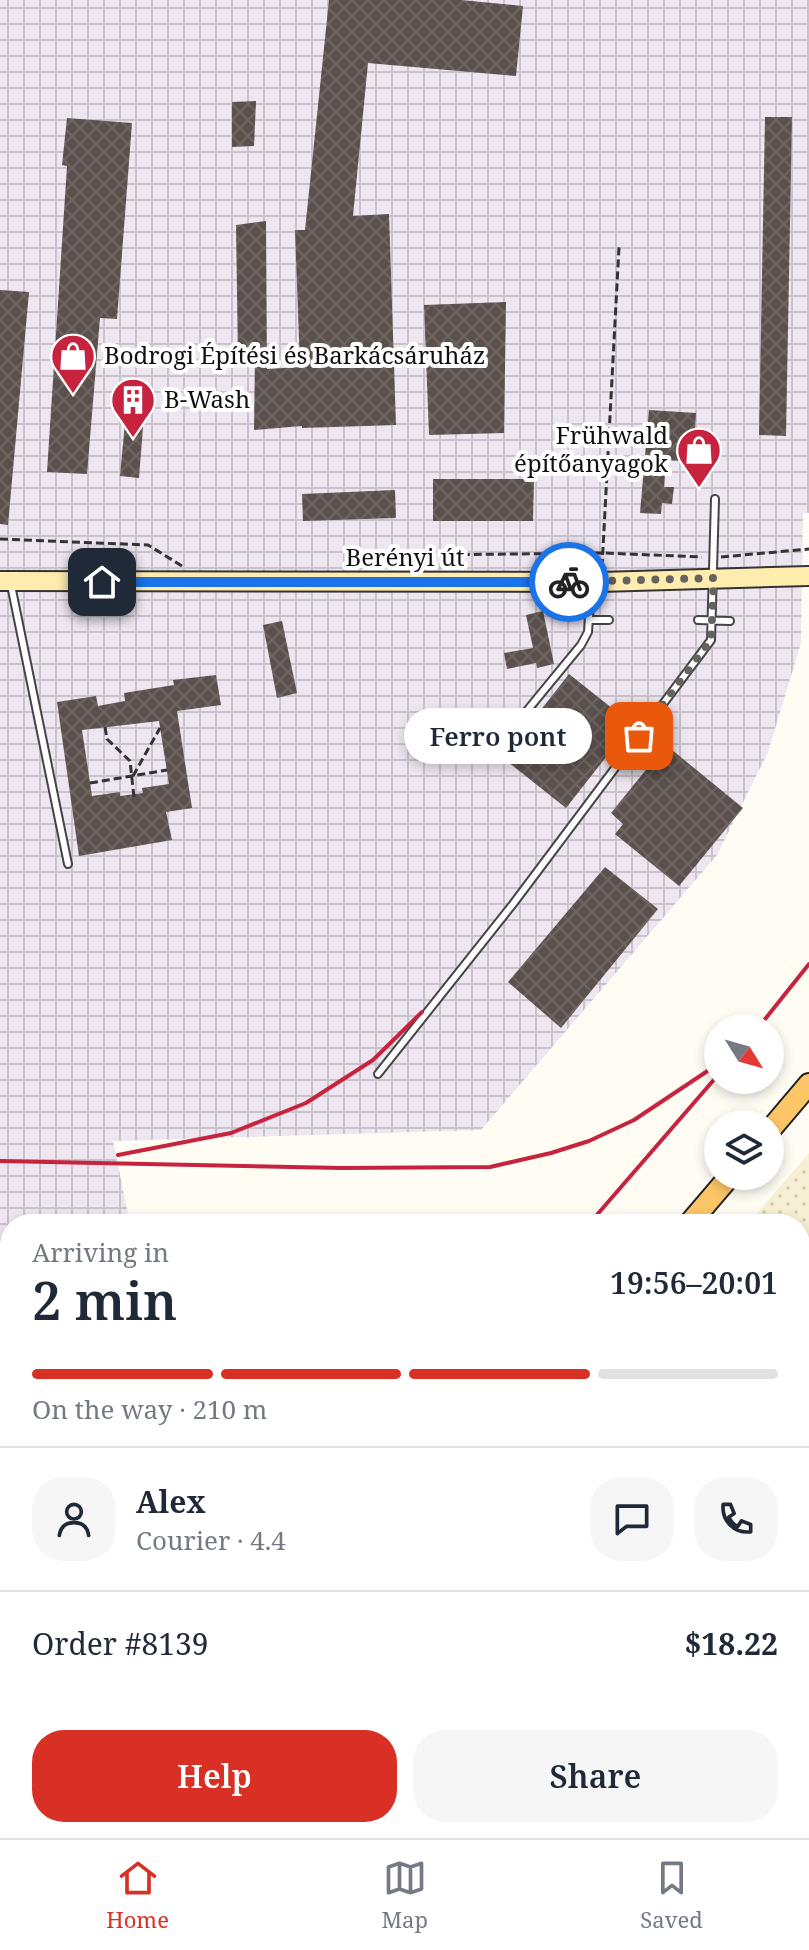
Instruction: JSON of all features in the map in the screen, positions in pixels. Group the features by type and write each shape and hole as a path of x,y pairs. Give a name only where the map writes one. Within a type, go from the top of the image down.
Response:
{"main road":[{"path":"784,1113 809,1084"},
{"path":"698,1214 718,1190"}],"street":[{"name":"Berényi út","path":"5,581 596,582 809,576"}],"lane":[{"path":"378,1074 513,904 711,640 715,499"},
{"path":"5,581 68,864"},
{"path":"493,752 581,645 588,632 596,582"},
{"path":"589,620 609,620"},
{"path":"698,620 730,621"}],"path":[{"path":"596,582 603,553 619,247"},
{"path":"0,539 148,545 185,567"},
{"path":"395,570 422,555 603,553 713,558 809,549"},
{"path":"105,727 107,739 130,761 134,797"},
{"path":"133,776 160,728"},
{"path":"90,783 167,770"}],"shaded area":[{"path":"0,0 809,0 809,513 803,513 801,643 768,752 717,855 481,1130 113,1141 128,1214 0,1214"},
{"path":"809,1153 809,1214 757,1214 777,1190 784,1190 784,1182"}],"building":[{"path":"329,0 461,0 523,6 516,76 368,63 353,216 389,214 396,425 254,430 255,357 238,359 236,225 266,221 267,369 300,367 295,230 305,230"},
{"path":"256,101 254,146 232,147 232,102"},
{"path":"765,117 792,117 786,436 759,435"},
{"path":"67,118 132,123 117,319 100,318 87,474 47,472 67,166 62,165"},
{"path":"0,290 29,292 8,525 0,524"},
{"path":"506,302 504,433 429,435 424,305"},
{"name":"B-Wash","path":"127,401 145,402 139,478 120,476"},
{"path":"649,410 696,413 693,462 666,460 664,487 674,487 672,504 662,503 661,514 640,513"},
{"path":"433,479 534,479 533,521 433,521"},
{"path":"395,490 396,518 303,521 302,494"},
{"path":"543,611 554,664 537,668 536,663 507,669 504,653 533,648 526,615"},
{"path":"282,621 297,693 277,698 263,625"},
{"path":"569,674 632,724 566,808 503,758"},
{"path":"216,675 221,705 177,711 192,808 166,812 172,840 79,856 57,702 96,696 98,706 125,701 124,693 174,685 173,680","holes":["159,721 169,784 142,788 143,793 92,796 82,730"]},
{"path":"666,745 743,808 679,886 615,834 623,824 611,813"},
{"path":"605,867 658,909 561,1028 508,982"}],"railway":[{"path":"769,1014 809,964"},
{"path":"118,1155 231,1133 306,1103 373,1060 422,1012"},
{"path":"0,1161 342,1168 490,1167 589,1141 634,1120 704,1073"},
{"path":"598,1214 704,1091"}],"way so far":[{"path":"569,582 714,578 711,640 639,736"}],"place":[{"name":"Bodrogi Építési és Barkácsáruház","path":"73,395"},
{"name":"B-Wash","path":"133,439"},
{"name":"Frühwald építőanyagok","path":"699,489"},
{"name":"Ferro pont","path":"639,736"}],"route":[{"path":"102,582 569,582"}]}
